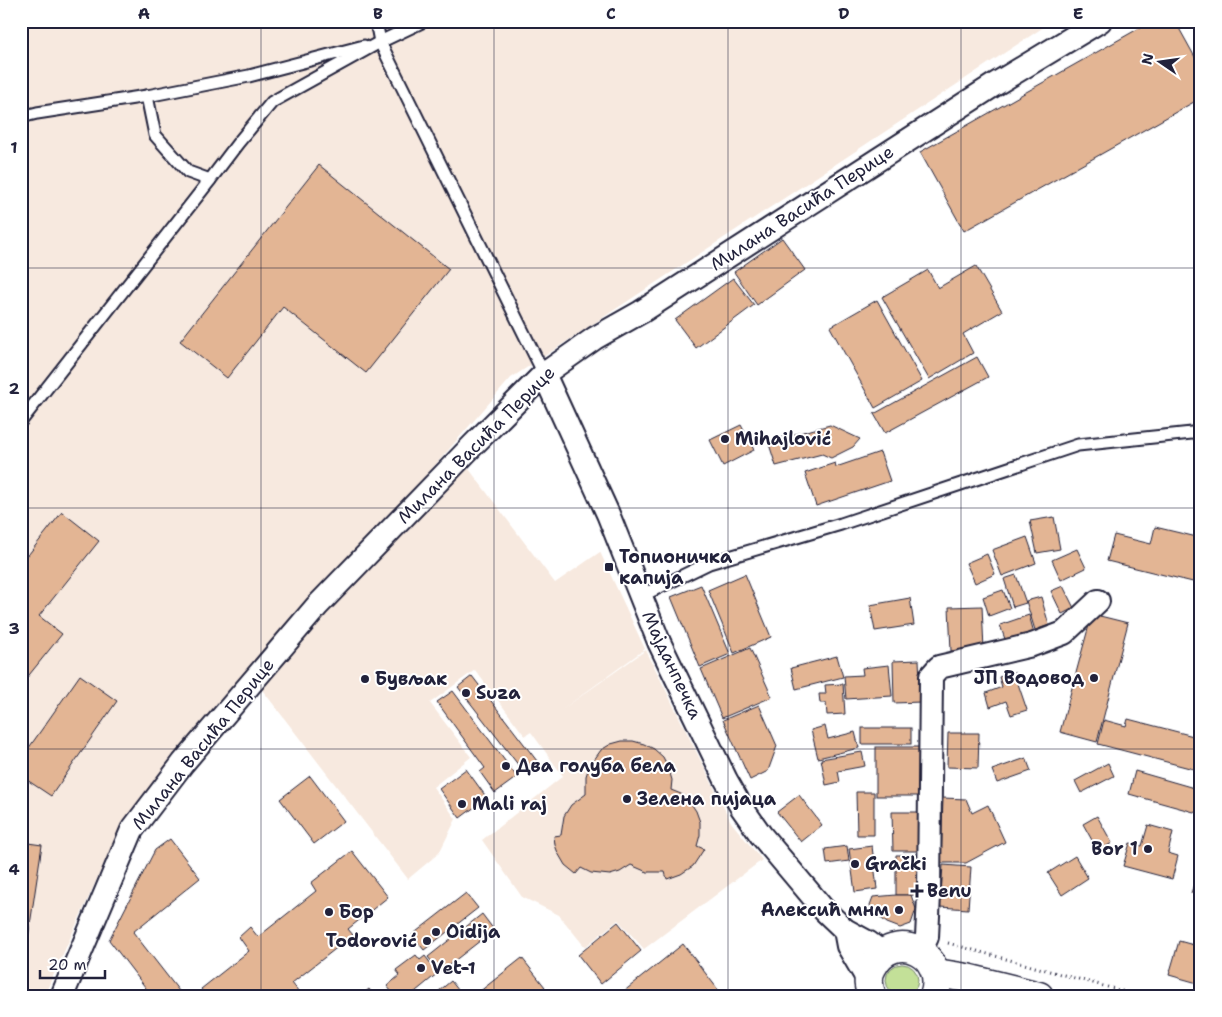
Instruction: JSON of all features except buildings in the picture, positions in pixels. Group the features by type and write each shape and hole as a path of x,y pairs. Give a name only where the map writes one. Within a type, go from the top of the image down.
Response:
{"street":[{"name":"Милана Васића Перице","path":"62,996 132,830 183,762 317,606 544,374 595,338 641,312 994,85 1100,21"},
{"name":"Мајданпечка","path":"544,374 608,514 659,642 726,780 742,808 761,835 824,910 845,930 883,953"},
{"path":"1040,996 981,982 965,990 935,988 923,944 929,895 931,676 939,667 1032,645 1064,634 1098,601"},
{"name":"Мајданпечка","path":"845,930 848,946 869,990"},
{"path":"869,990 870,970 875,960 883,953 891,949 911,948 923,944"}],"lane":[{"path":"376,21 380,42 544,374"},
{"path":"21,421 272,102 380,42 424,21"},
{"path":"21,117 147,96 249,76 380,42"},
{"path":"147,96 155,135 188,172 210,180"},
{"path":"641,596 709,563 841,524 1078,445 1201,432"}],"path":[{"path":"923,944 1140,996"}],"shaded area":[{"path":"21,21 1053,21 511,378 121,826 44,996 21,996"},
{"name":"Бувљак","path":"466,465 555,583 600,552 645,649 560,711 646,650 731,822 762,860 644,949 618,920 585,947 559,915 522,897 482,840 563,776 531,732 525,736 475,670 430,703 471,757 433,787 456,819 439,853 408,879 260,687 321,611"}],"green space":[{"path":"902,964 914,968 918,980 914,992 902,996 890,992 886,980 890,968"}],"place":[{"name":"Mihajlović","path":"725,439"},
{"name":"Топионичка капија","path":"609,567"},
{"name":"ЈП Водовод","path":"1094,678"},
{"name":"Бувљак","path":"365,679"},
{"name":"Suza","path":"466,693"},
{"name":"Два голуба бела","path":"506,766"},
{"name":"Зелена пијаца","path":"627,799"},
{"name":"Mali raj","path":"462,804"},
{"name":"Bor 1","path":"1148,849"},
{"name":"Grački","path":"855,864"},
{"name":"Benu","path":"917,891"},
{"name":"Алексић мнм","path":"899,910"},
{"name":"Бор","path":"329,912"},
{"name":"Oidija","path":"436,932"},
{"name":"Todorović","path":"427,941"},
{"name":"Vet-1","path":"421,968"}]}
